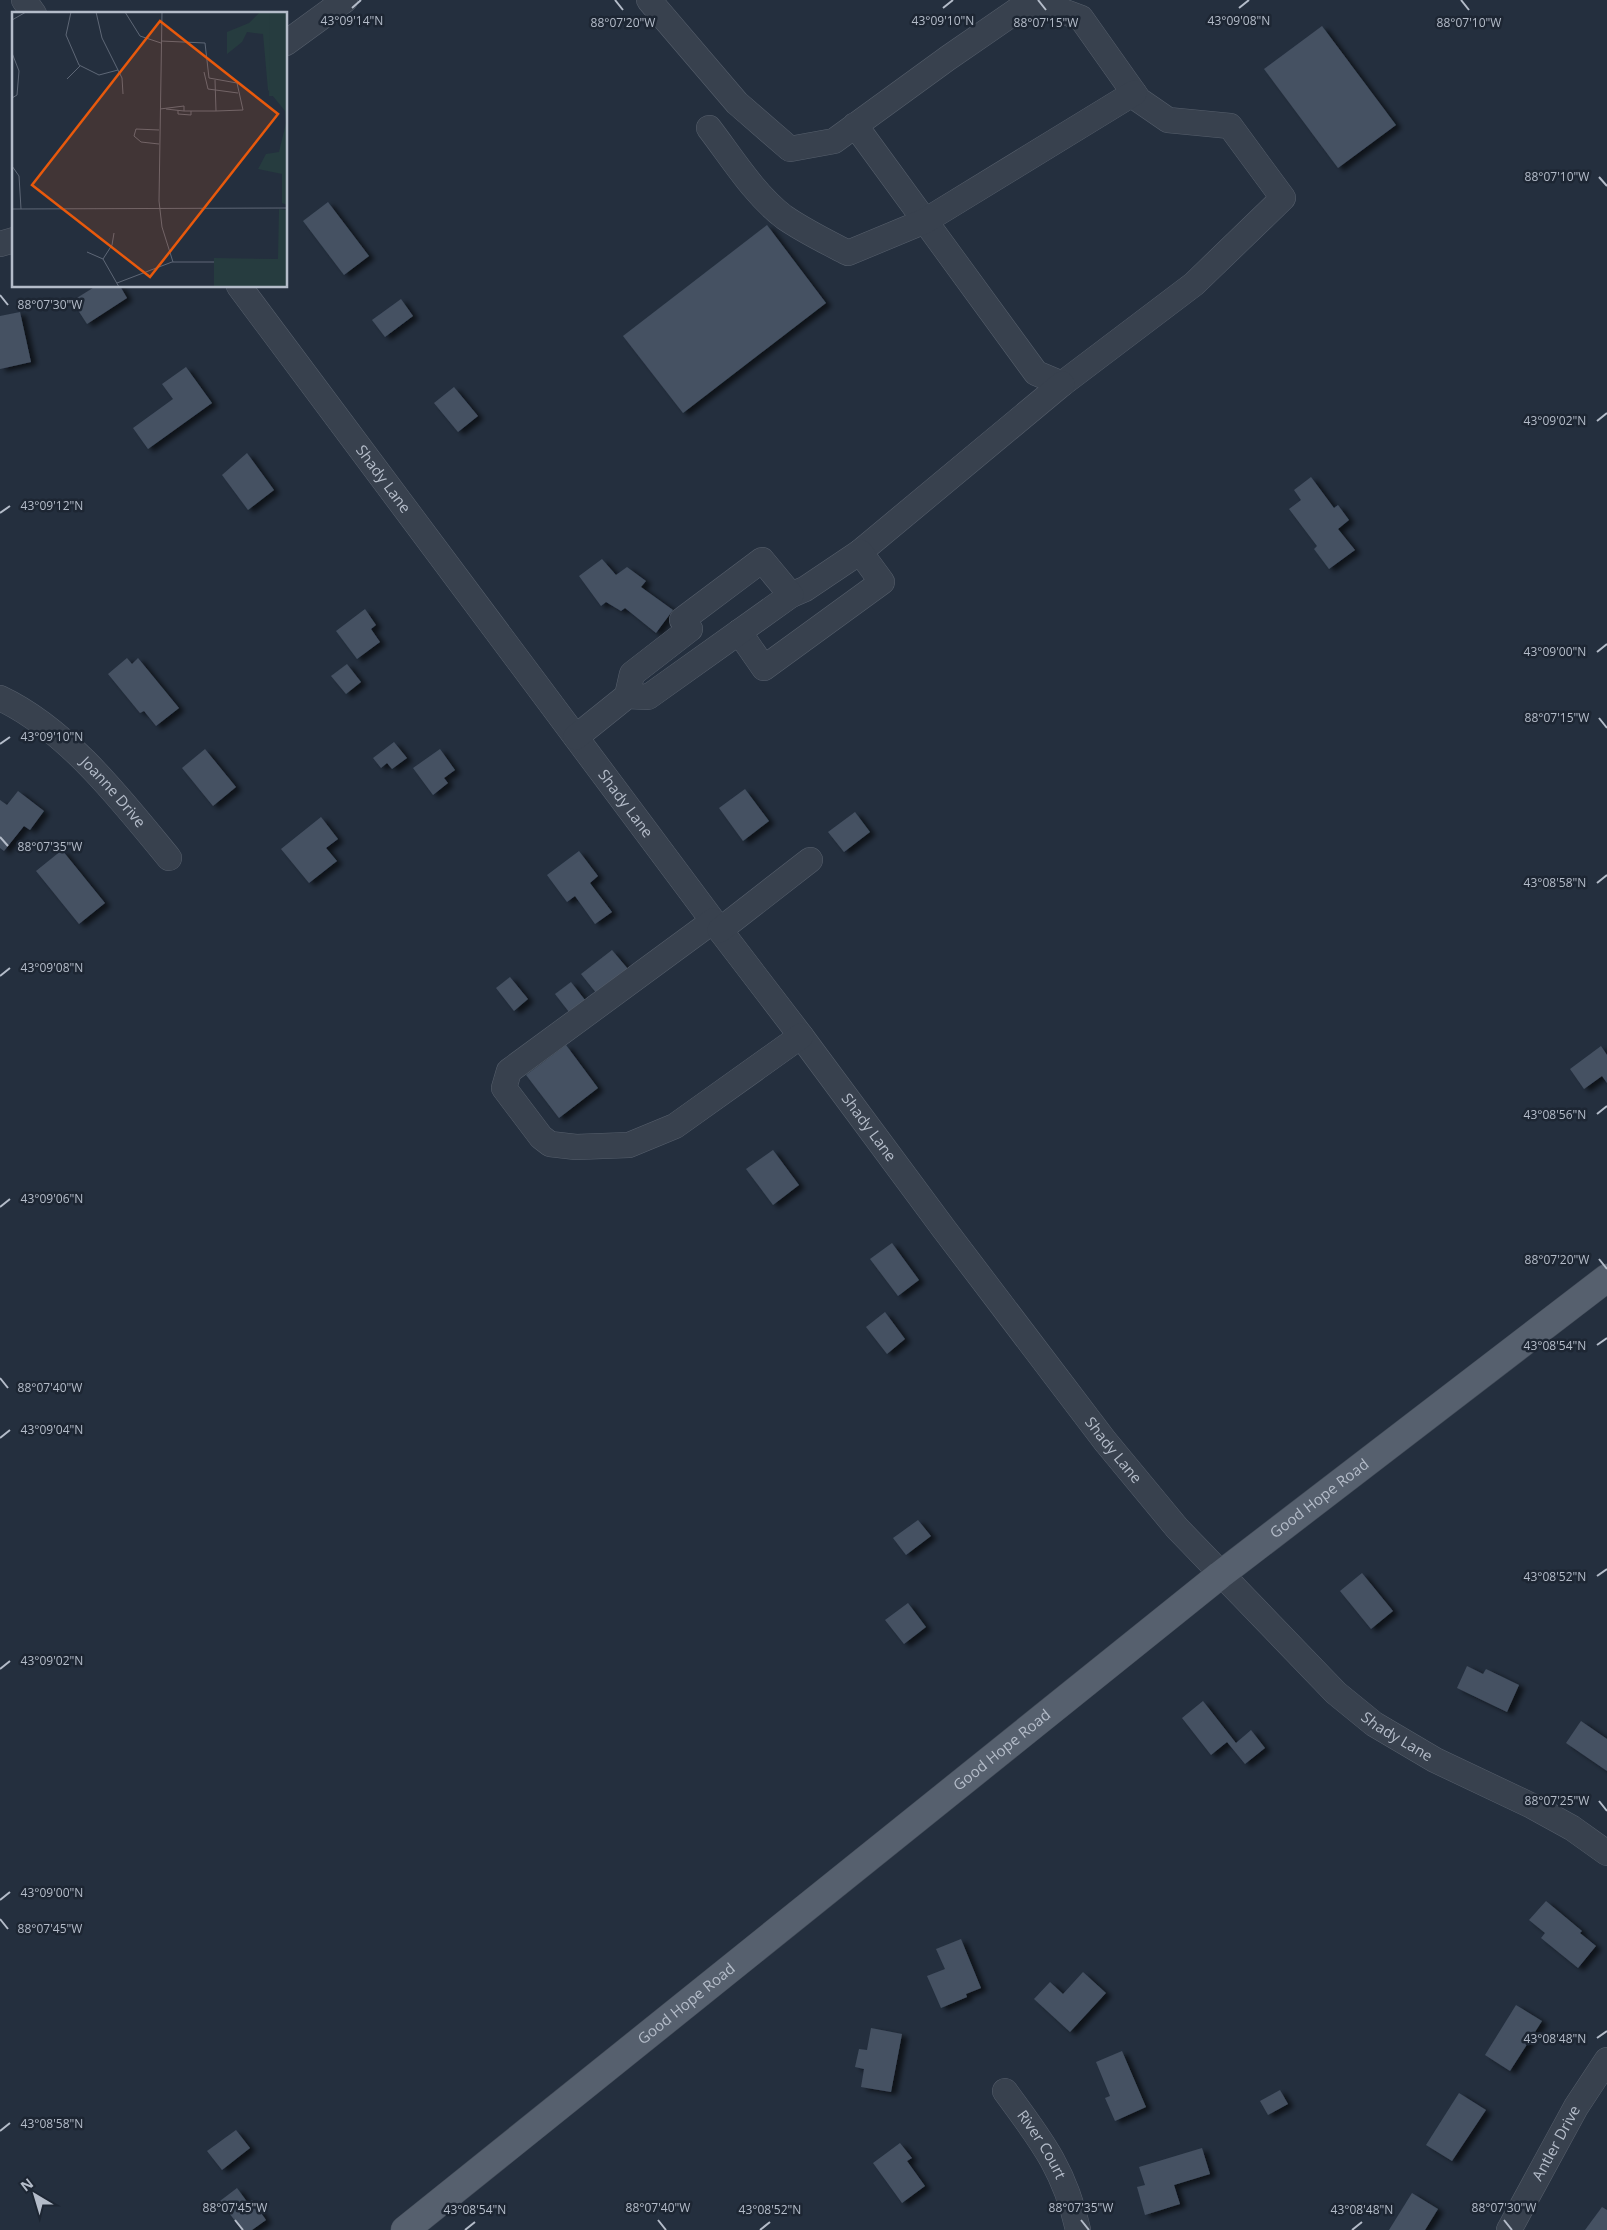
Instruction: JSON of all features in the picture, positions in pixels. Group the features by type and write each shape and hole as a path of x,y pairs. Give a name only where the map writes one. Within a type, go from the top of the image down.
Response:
{"main road":[{"name":"Good Hope Road","path":"405,2230 1220,1574 1607,1278"}],"street":[{"path":"24,0 33,12"},
{"path":"288,42 345,0"},
{"path":"627,696 648,697 791,595 805,589 860,552 1062,384 1194,284 1283,198 1230,126 1168,120 1139,100 1082,18 1057,9 1019,9 834,141 790,149 737,103 649,0"},
{"path":"710,128 751,184 772,207 803,229 848,253 925,221 1134,92"},
{"path":"855,125 1036,373 1062,384"},
{"name":"Shady Lane","path":"240,288 716,926 801,1036 944,1230 1105,1441 1177,1528 1336,1693 1374,1724 1428,1756 1532,1806 1572,1828 1607,1853"},
{"path":"739,632 764,668 882,582 860,552"},
{"path":"576,737 627,696 632,674 690,629 682,620 762,560 791,595"},
{"name":"Joanne Drive","path":"0,698 49,728 87,765 169,858"},
{"path":"801,1036 675,1126 629,1144 576,1147 550,1144 541,1137 504,1088 509,1071 810,860"},
{"name":"Antler Drive","path":"1509,2230 1576,2107 1607,2060"},
{"name":"River Court","path":"1005,2091 1057,2165 1073,2206 1078,2230"}],"building":[{"path":"1322,26 1396,125 1338,168 1264,69"},
{"path":"328,202 369,256 344,275 303,221"},
{"path":"767,225 826,303 683,413 623,336"},
{"path":"93,288 121,288 127,298 87,324 72,301"},
{"path":"401,299 413,316 385,337 372,320"},
{"path":"20,312 31,362 0,369 0,316"},
{"path":"186,367 212,403 148,449 133,428 173,399 162,384"},
{"path":"454,387 478,416 458,432 434,403"},
{"path":"247,453 274,490 248,510 222,475"},
{"path":"1311,477 1334,508 1338,505 1349,520 1338,529 1355,550 1329,569 1314,549 1317,546 1289,509 1301,500 1294,490"},
{"path":"602,559 616,575 627,567 646,581 641,587 673,610 656,633 625,608 621,611 606,602 601,606 579,576"},
{"path":"365,609 376,625 371,629 380,642 357,659 336,631"},
{"path":"127,658 132,664 138,658 179,708 156,726 144,711 140,713 108,674"},
{"path":"347,664 361,682 346,694 331,676"},
{"path":"394,742 407,758 392,769 387,763 381,768 373,758"},
{"path":"205,749 236,787 213,806 182,768"},
{"path":"440,749 455,770 444,778 448,783 433,795 413,768"},
{"path":"745,789 769,821 743,841 719,808"},
{"path":"18,791 44,811 30,830 24,826 4,851 0,848 0,800 7,805"},
{"path":"855,812 870,832 844,852 828,832"},
{"path":"321,817 338,839 326,848 337,861 309,883 281,849"},
{"path":"62,850 105,903 79,924 36,871"},
{"path":"579,851 598,876 590,883 612,912 595,924 575,896 567,902 547,875"},
{"path":"612,950 628,969 597,994 581,974"},
{"path":"510,977 528,999 514,1011 496,988"},
{"path":"571,982 585,1000 569,1012 555,994"},
{"path":"566,1045 598,1088 559,1118 526,1075"},
{"path":"1601,1046 1607,1055 1607,1083 1602,1076 1584,1089 1570,1069"},
{"path":"773,1150 799,1185 773,1205 746,1169"},
{"path":"892,1243 919,1280 898,1296 870,1259"},
{"path":"885,1312 905,1339 887,1354 866,1327"},
{"path":"918,1520 931,1536 906,1555 893,1538"},
{"path":"1362,1573 1393,1611 1371,1629 1340,1591"},
{"path":"908,1603 926,1627 904,1644 885,1620"},
{"path":"1467,1666 1483,1674 1486,1669 1519,1685 1507,1712 1457,1688"},
{"path":"1203,1701 1236,1743 1251,1730 1265,1748 1245,1764 1227,1742 1211,1755 1182,1718"},
{"path":"1581,1721 1607,1739 1607,1771 1566,1743"},
{"path":"1546,1901 1582,1931 1580,1933 1596,1946 1578,1968 1541,1938 1545,1933 1529,1920"},
{"path":"961,1939 981,1988 966,1994 967,1997 941,2008 927,1976 945,1969 936,1949"},
{"path":"1083,1972 1106,1993 1070,2032 1034,1999 1050,1982 1063,1994"},
{"path":"1516,2005 1542,2021 1510,2071 1485,2055"},
{"path":"871,2028 902,2034 891,2092 861,2087 864,2069 855,2067 859,2049 867,2050"},
{"path":"1122,2051 1146,2107 1115,2121 1105,2098 1110,2096 1096,2062"},
{"path":"1280,2090 1288,2104 1268,2115 1260,2101"},
{"path":"1459,2093 1486,2110 1452,2161 1426,2145"},
{"path":"236,2130 250,2148 222,2170 207,2151"},
{"path":"900,2143 912,2158 907,2161 925,2186 902,2203 873,2163"},
{"path":"1202,2148 1210,2174 1174,2185 1180,2204 1145,2215 1137,2187 1145,2185 1139,2167"},
{"path":"237,2188 248,2203 252,2200 266,2220 252,2230 242,2230 220,2201"},
{"path":"1412,2193 1438,2209 1425,2230 1389,2230"},
{"path":"1602,2207 1607,2210 1607,2230 1585,2230"}]}
